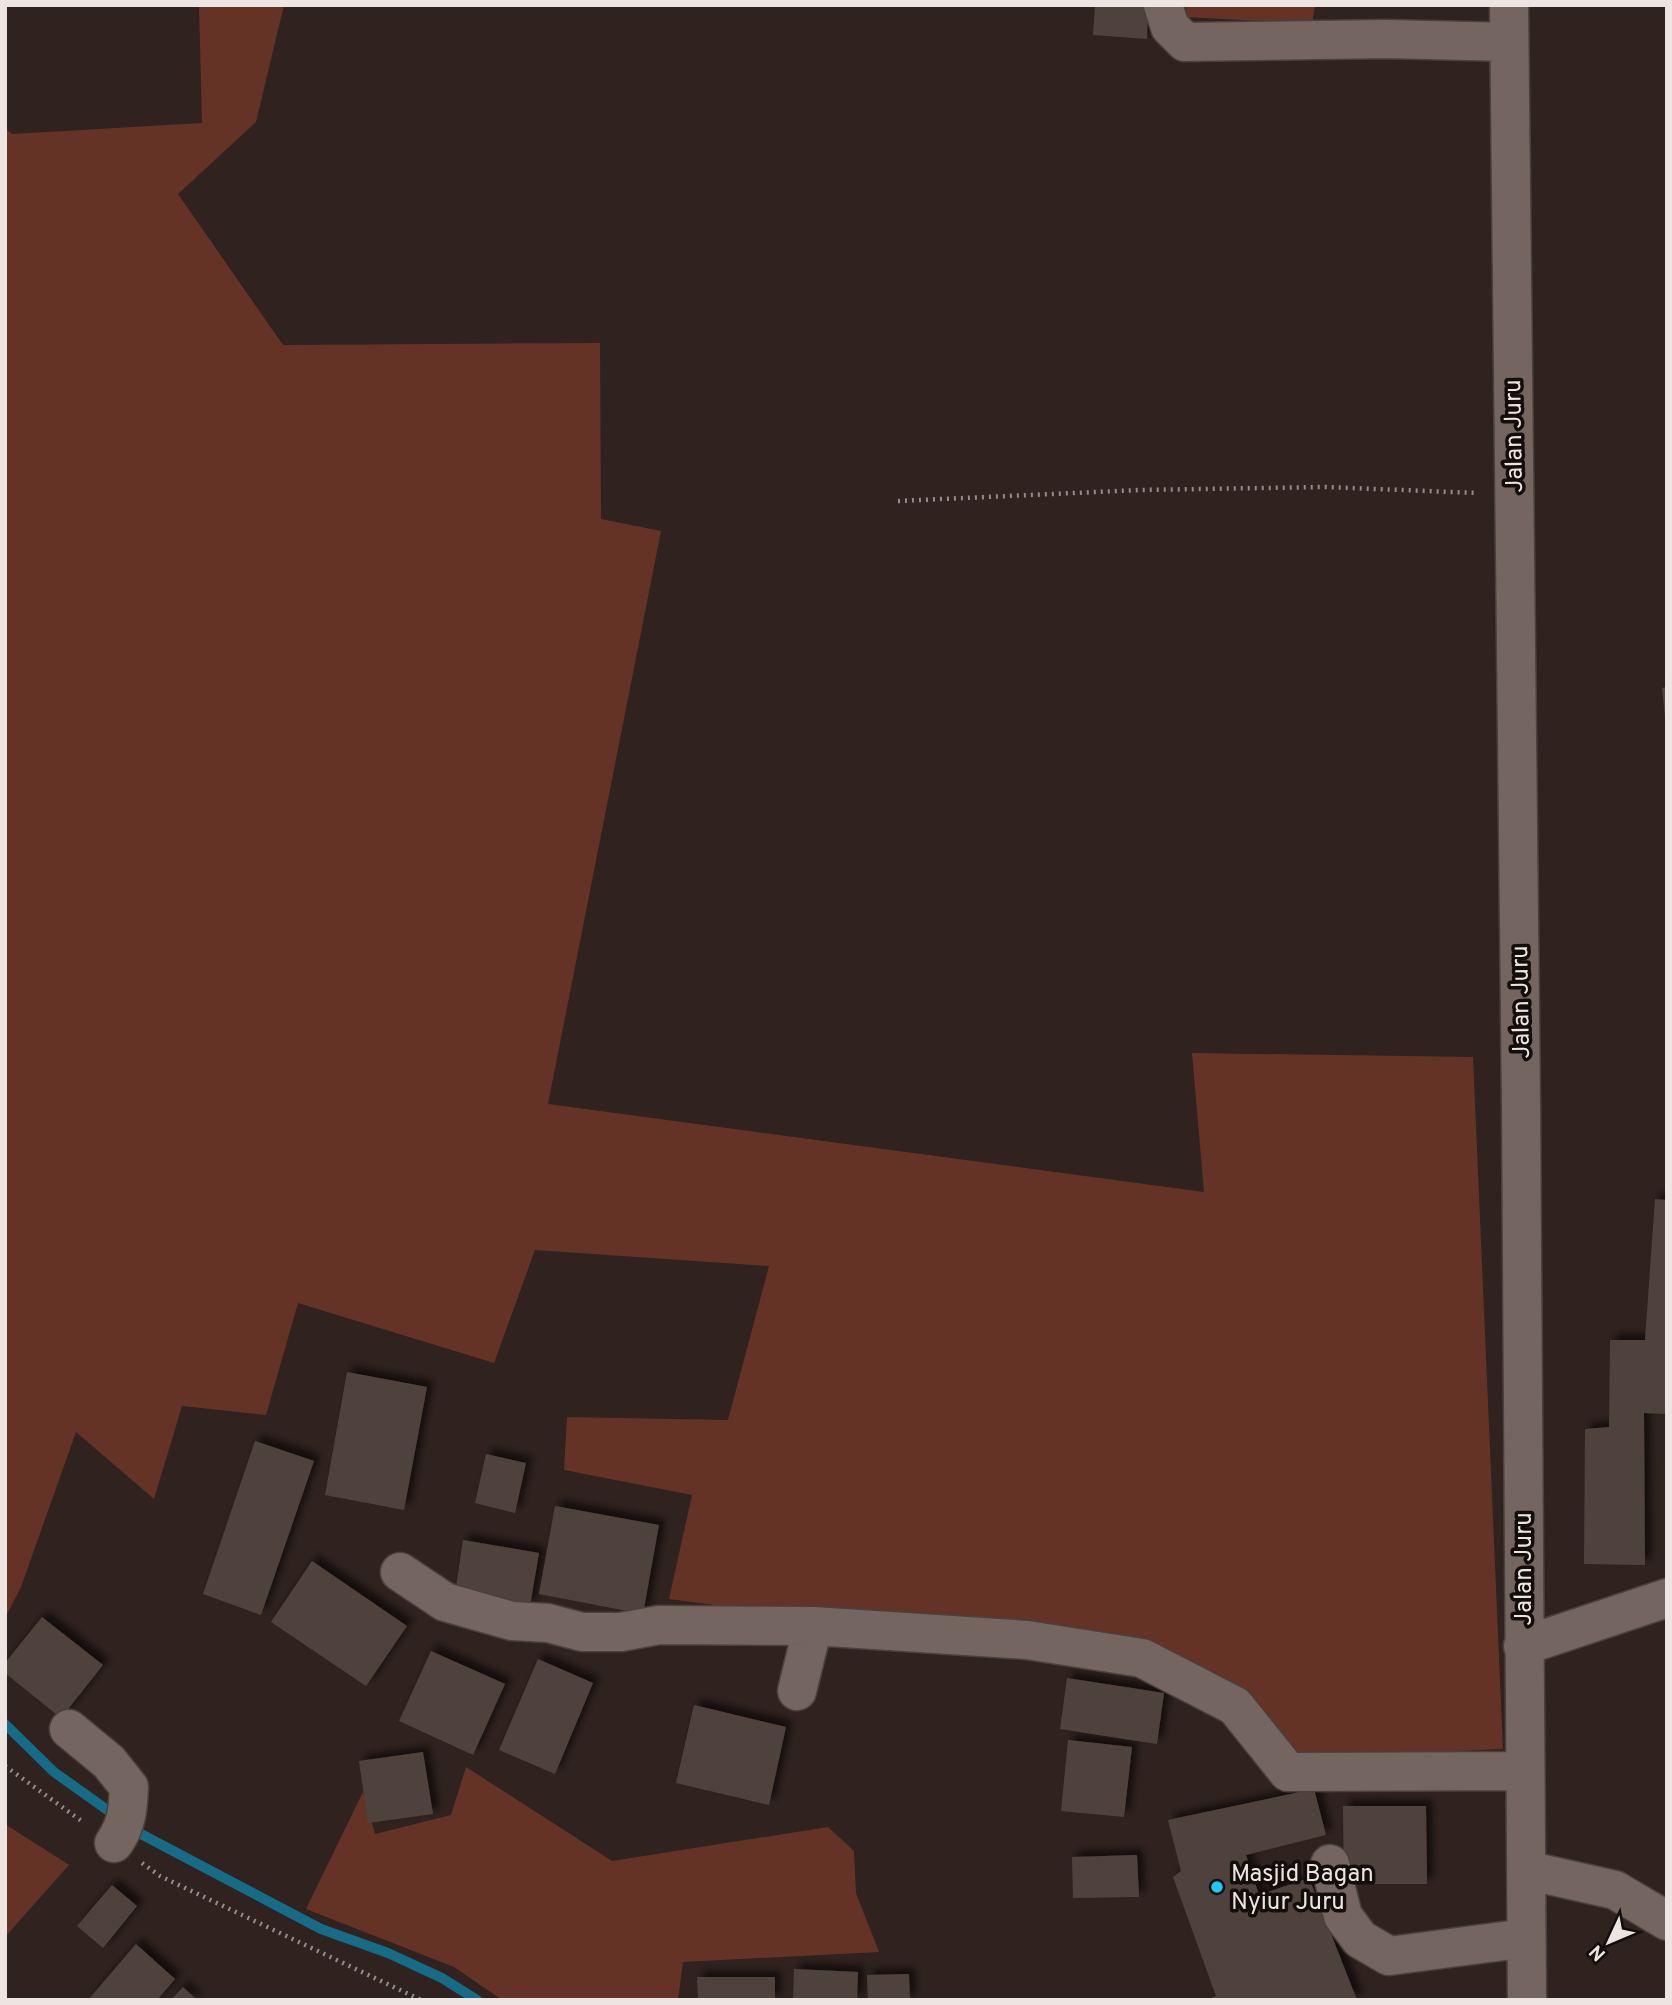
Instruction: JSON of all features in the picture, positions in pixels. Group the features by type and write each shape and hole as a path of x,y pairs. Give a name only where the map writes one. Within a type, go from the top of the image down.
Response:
{"street":[{"path":"1163,5 1170,27 1185,42 1386,39 1509,24"},
{"name":"Jalan Juru","path":"1509,24 1521,1103 1527,2000"},
{"path":"400,1572 445,1602 512,1621 548,1622 582,1632 621,1632 659,1625 813,1626 1027,1640 1142,1658 1236,1706 1288,1772 1524,1771"},
{"path":"1523,1646 1667,1598"},
{"path":"797,1691 813,1626"},
{"path":"69,1729 110,1762 129,1787 121,1831"},
{"path":"1330,1864 1343,1916 1360,1939 1389,1956 1526,1938"},
{"path":"1526,1870 1615,1890 1667,1922"}],"path":[{"path":"898,500 1140,490 1325,487 1514,495"},
{"path":"5,1766 121,1831 160,1876 421,2000"}],"shaded area":[{"path":"199,5 284,5 256,122 178,194 283,345 600,343 601,519 661,531 548,1104 1204,1192 1192,1053 1473,1057 1503,1749 1302,1758 1240,1695 791,1615 669,1599 692,1495 564,1470 567,1417 728,1420 769,1266 535,1250 494,1363 298,1303 266,1415 182,1406 154,1499 76,1432 21,1587 5,1618 5,128 12,134 202,123"},
{"path":"1186,5 1315,5 1312,24 1187,17"},
{"path":"466,1767 612,1861 828,1827 854,1851 856,1893 879,1952 683,1962 678,2000 502,2000 454,1967 306,1909 363,1792 375,1834 451,1815"},
{"path":"5,1824 69,1865 5,1937"}],"building":[{"path":"1095,5 1148,5 1147,39 1093,35"},
{"path":"1667,687 1667,716 1665,717 1662,688"},
{"path":"1655,1199 1667,1200 1667,1414 1644,1413 1645,1565 1584,1564 1585,1429 1609,1427 1610,1340 1645,1340"},
{"path":"347,1372 427,1387 404,1510 325,1495"},
{"path":"255,1441 314,1461 261,1615 203,1594"},
{"path":"486,1454 526,1463 515,1513 475,1503"},
{"path":"555,1506 659,1525 643,1614 539,1594"},
{"path":"463,1540 539,1553 530,1606 455,1594"},
{"path":"312,1561 407,1626 366,1686 271,1622"},
{"path":"42,1617 103,1665 61,1718 5,1673 5,1663"},
{"path":"431,1651 505,1684 473,1755 399,1721"},
{"path":"538,1659 593,1683 555,1774 499,1750"},
{"path":"1067,1678 1164,1693 1157,1744 1060,1729"},
{"path":"694,1705 786,1727 769,1805 676,1783"},
{"path":"1068,1740 1132,1747 1124,1817 1061,1811"},
{"path":"423,1752 433,1814 368,1823 359,1761"},
{"name":"Masjid Bagan Nyiur Juru","path":"1314,1789 1326,1835 1246,1855 1259,1895 1309,1878 1357,2000 1207,2000 1216,1996 1173,1877 1181,1871 1168,1820"},
{"path":"1343,1806 1426,1806 1427,1884 1344,1884"},
{"path":"1137,1855 1139,1897 1073,1898 1072,1857"},
{"path":"112,1885 137,1906 103,1948 77,1926"},
{"path":"136,1944 175,1979 157,2000 88,2000"},
{"path":"794,1969 858,1972 857,2000 793,2000"},
{"path":"909,1974 910,2000 868,2000 867,1975"},
{"path":"697,1977 775,1977 775,2000 698,2000"},
{"path":"183,1987 197,2000 171,2000"}],"waterway":[{"path":"5,1724 54,1772 141,1834 321,1929 388,1953 442,1978 477,2000"}],"place":[{"name":"Masjid Bagan Nyiur Juru","path":"1217,1887"}]}
